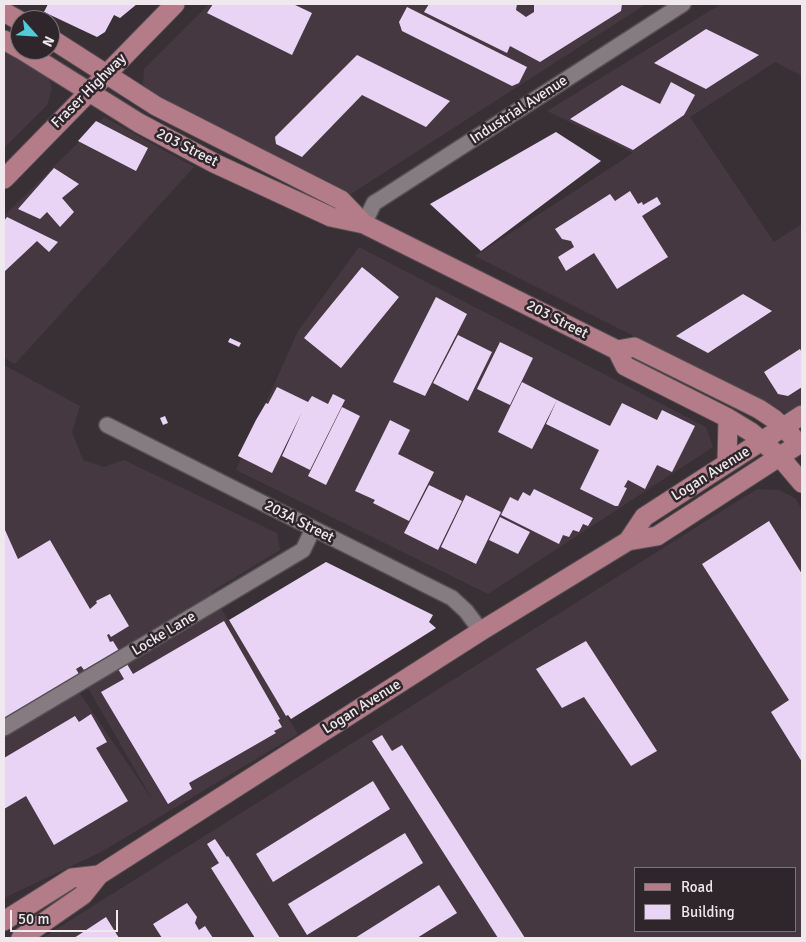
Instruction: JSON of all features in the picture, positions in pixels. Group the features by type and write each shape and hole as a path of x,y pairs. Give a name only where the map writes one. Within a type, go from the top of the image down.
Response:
{"main road":[{"name":"Fraser Highway","path":"4,179 175,4"},
{"name":"203 Street","path":"60,45 165,111 340,200 364,224"},
{"name":"203 Street","path":"38,60 139,123 214,163 332,216 364,224 616,350 625,366 728,418 763,442 780,457 802,483"},
{"name":"203 Street","path":"616,350 634,347 759,409 784,427 802,444"},
{"name":"Logan Avenue","path":"628,541 644,517 727,462 763,442 802,415"},
{"path":"727,462 728,418"},
{"name":"Logan Avenue","path":"21,938 83,895 99,875 481,632 628,541 657,536 802,444"},
{"name":"Logan Avenue","path":"4,922 72,878 99,875"}],"street":[{"name":"Industrial Avenue","path":"364,224 374,203 378,200 683,4"},
{"name":"203A Street","path":"108,425 452,598 466,611 481,632"},
{"name":"Locke Lane","path":"4,728 303,550 313,529"}],"shaded area":[{"path":"209,4 646,4 351,194 149,95 143,84 144,69"},
{"path":"721,4 802,4 802,76 775,62 690,117 774,242 802,224 802,407 788,414 475,256 633,153 547,111"},
{"path":"4,47 10,51 10,60 24,60 48,76 52,89 47,105 4,148"},
{"path":"104,117 194,167 15,364 4,358 4,216"},
{"path":"359,247 706,427 713,447 488,594 236,470 298,331"},
{"path":"4,365 80,406 72,432 83,460 104,467 124,460 277,533 280,550 211,592 298,734 101,852 4,898 4,737 79,692 155,804 81,676 4,721"},
{"path":"757,489 779,490 795,498 802,510 802,938 42,938"}],"building":[{"path":"48,4 137,4 120,18 114,15 105,32 97,37 60,20 60,10 45,10"},
{"path":"213,4 293,4 312,13 292,55 207,13"},
{"path":"429,4 517,4 516,10 526,17 534,12 534,4 622,4 621,11 540,62 510,46 507,53 424,12"},
{"path":"407,7 527,67 519,83 512,86 402,31 399,22"},
{"path":"706,29 759,55 706,89 654,63"},
{"path":"357,55 450,101 426,127 362,95 302,157 276,144 275,137"},
{"path":"671,82 695,95 684,115 633,150 570,119 622,85 660,104"},
{"path":"96,121 148,148 136,171 78,141"},
{"path":"556,132 601,161 481,251 430,204"},
{"path":"54,168 79,184 62,198 74,212 60,227 47,212 40,219 18,209"},
{"path":"630,191 638,204 642,202 643,205 657,197 661,204 642,216 668,257 617,289 594,253 566,271 558,257 574,247 571,241 562,239 555,229 610,194 615,201"},
{"path":"7,217 58,242 49,252 37,241 4,272 4,221"},
{"path":"362,267 399,297 341,368 304,338"},
{"path":"743,294 772,311 708,353 676,336"},
{"path":"436,297 467,314 425,396 393,382"},
{"path":"458,335 492,352 468,401 433,383"},
{"path":"230,338 241,343 239,347 228,342"},
{"path":"500,342 533,358 510,405 477,389"},
{"path":"800,349 802,353 802,387 788,396 778,394 764,372"},
{"path":"522,382 557,400 532,449 498,432"},
{"path":"277,387 308,402 312,396 328,404 333,394 345,400 310,470 282,456 302,412 272,473 238,456 256,420 266,403 268,404"},
{"path":"557,400 610,426 622,403 657,420 662,410 695,426 672,472 657,465 645,489 628,480 624,487 627,488 618,506 615,506 580,489 599,450 546,424"},
{"path":"342,407 360,416 326,485 308,476"},
{"path":"165,416 168,423 163,425 160,418"},
{"path":"390,420 410,430 398,454 434,472 409,521 373,503 375,500 355,491"},
{"path":"429,485 462,501 438,550 404,533"},
{"path":"534,489 593,518 588,526 583,524 579,532 573,530 569,537 563,535 559,544 501,515 510,497 518,501 523,492 530,496"},
{"path":"466,495 501,512 476,564 441,547"},
{"path":"500,517 530,532 518,554 489,540"},
{"path":"769,521 802,574 802,762 771,712 789,700 702,564"},
{"path":"5,530 18,559 50,540 90,609 97,603 96,601 110,594 129,626 111,637 109,634 107,635 110,642 113,641 133,674 224,621 280,719 278,720 282,727 274,731 276,733 189,783 192,789 168,804 101,692 124,679 110,655 84,670 81,666 76,669 79,674 4,718"},
{"path":"326,562 433,615 429,622 436,628 291,719 288,715 286,716 229,620"},
{"path":"586,641 657,751 631,766 584,697 562,708 536,669"},
{"path":"91,714 107,742 96,748 128,801 54,845 26,796 4,809 4,758 75,716 79,722"},
{"path":"382,735 392,751 402,745 525,938 498,938 372,741"},
{"path":"373,781 390,809 273,882 256,854"},
{"path":"405,833 423,863 307,935 288,904"},
{"path":"215,839 228,856 280,938 255,938 211,868 219,863 207,844"},
{"path":"439,885 457,913 417,938 355,938"},
{"path":"187,903 197,917 195,923 199,930 205,926 213,938 162,938 153,924"},
{"path":"106,917 119,938 74,938"}]}
